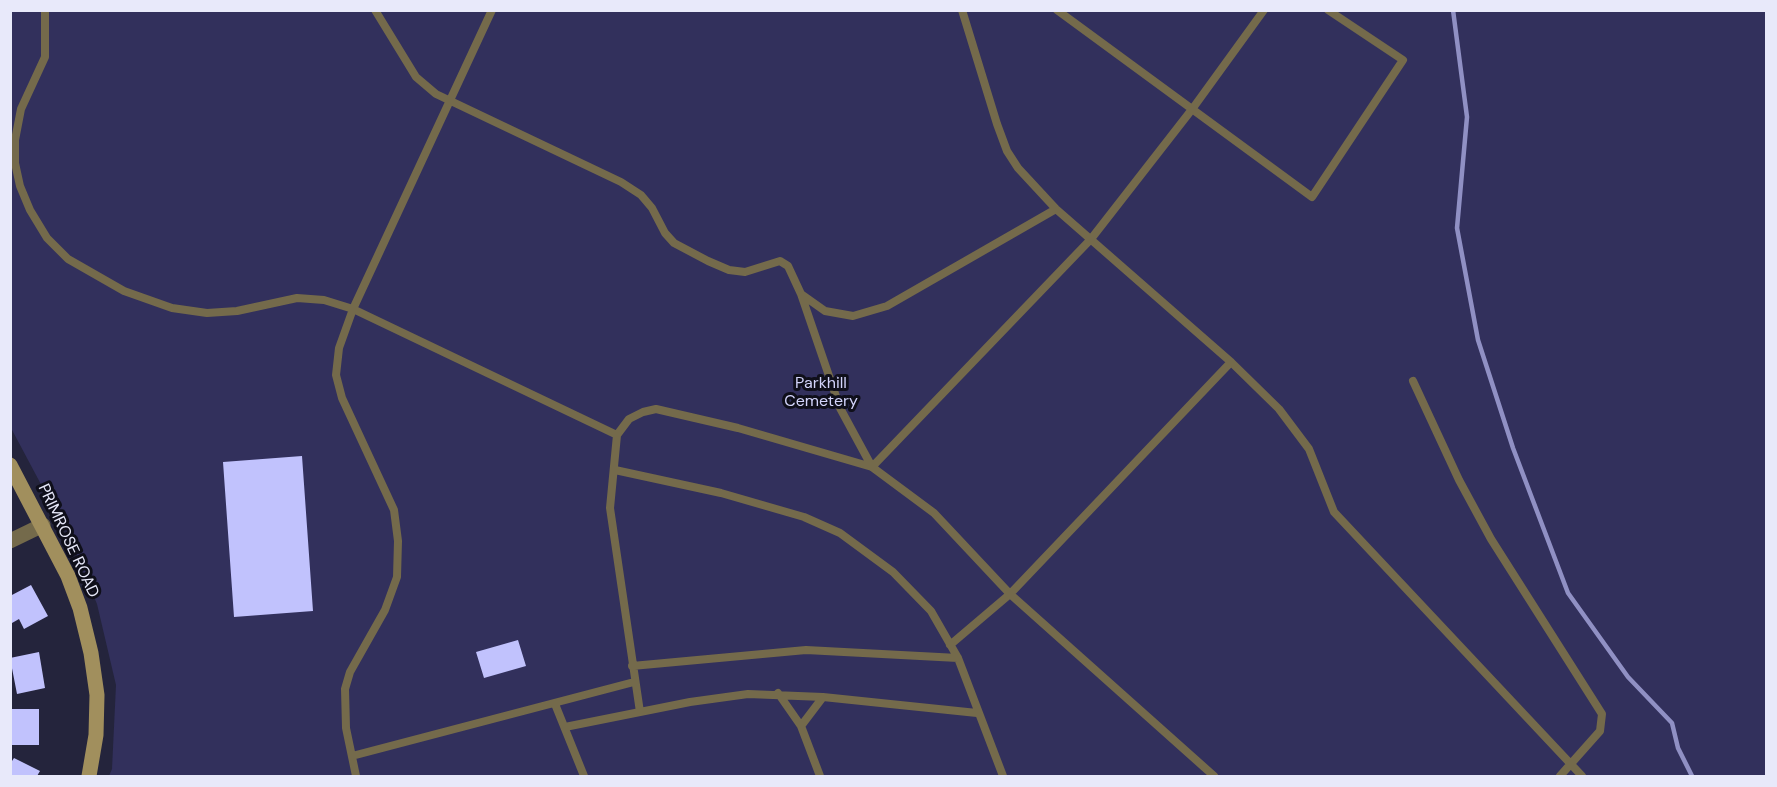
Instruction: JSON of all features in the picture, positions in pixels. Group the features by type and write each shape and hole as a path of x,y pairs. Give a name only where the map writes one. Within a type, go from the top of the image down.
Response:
{"street":[{"name":"PRIMROSE ROAD","path":"10,465 43,525 76,597 92,653 97,695 96,735 89,777"},
{"path":"10,542 43,525"}],"lane":[{"path":"45,10 45,57 21,109 15,140 15,163 20,186 30,210 46,238 68,260 124,291 171,308 207,313 237,311 297,298 324,300 353,309 617,435"},
{"path":"375,10 416,77 449,102 621,182 641,195 674,243 729,270 745,272 780,261 788,266 801,294 840,408 872,467"},
{"path":"356,777 346,728 345,689 350,672 385,610 397,577 398,541 394,510 354,426 336,375 339,348 353,309 492,10"},
{"path":"962,10 1007,152 1018,168 1056,209 1231,362 1279,409 1309,450 1334,512 1582,777"},
{"path":"1057,10 1312,197 1403,60 1328,10"},
{"path":"872,467 1091,239 1193,108 1264,10"},
{"path":"801,294 825,310 853,316 872,313 1056,209"},
{"path":"950,645 1010,594 1231,362"},
{"path":"1413,381 1459,480 1491,539 1602,714 1600,730 1560,777"},
{"path":"640,712 610,508 617,435 629,419 657,409 738,428 872,467 934,513 1010,594 1214,777"},
{"path":"615,470 721,493 804,517 840,533 875,558 912,590 931,611 958,658 1003,777"},
{"path":"632,666 806,650 958,658"},
{"path":"352,756 634,682"},
{"path":"565,727 748,694 778,693 977,713"},
{"path":"778,693 801,726 820,777"},
{"path":"801,726 823,697"},
{"path":"555,704 584,777"}],"green space":[{"name":"Parkhill Cemetery","path":"10,11 1766,11 1766,776 109,776 112,769 116,685 97,604 69,537 11,428"}],"building":[{"path":"302,456 313,611 234,617 223,462"},
{"path":"31,585 48,616 24,629 19,619 12,623 10,621 10,596"},
{"path":"518,640 526,666 484,678 476,652"},
{"path":"39,652 45,688 17,694 10,658"},
{"path":"10,709 39,709 39,745 10,745"},
{"path":"14,758 40,771 37,776 10,776 10,764"}],"waterway":[{"path":"1453,10 1467,117 1457,228 1478,340 1513,448 1568,593 1628,677 1672,723 1678,748 1692,776"}]}
